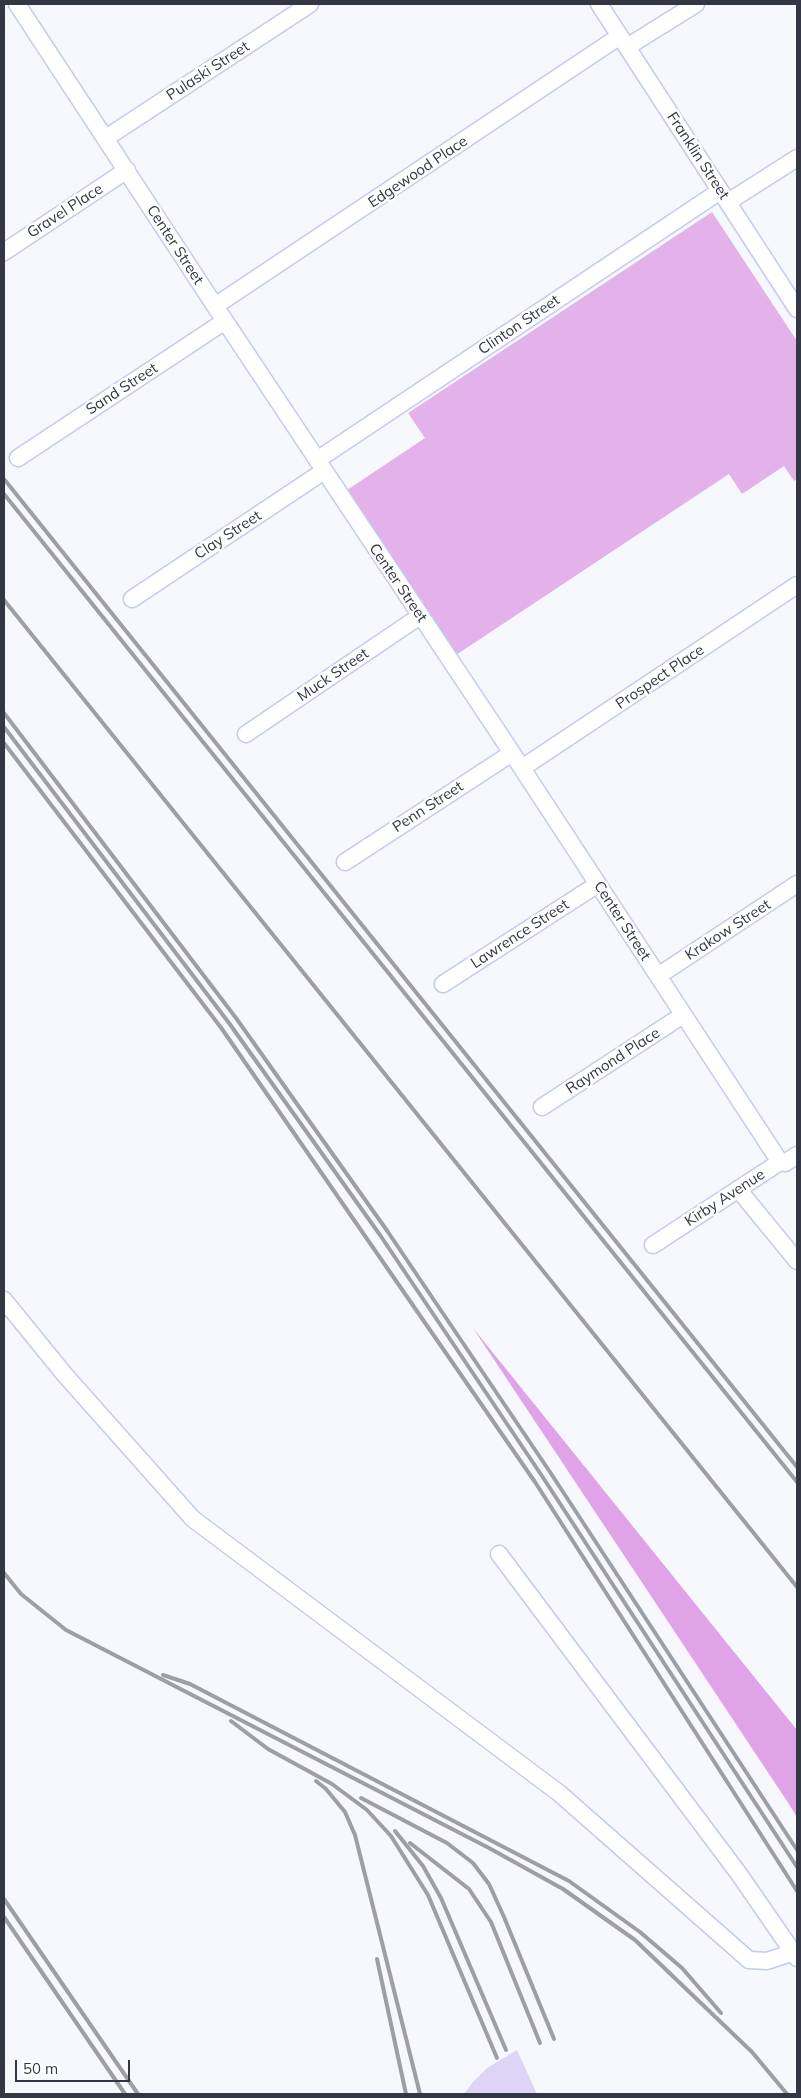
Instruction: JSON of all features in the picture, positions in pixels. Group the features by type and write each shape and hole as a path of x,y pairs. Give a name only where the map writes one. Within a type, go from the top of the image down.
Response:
{"street":[{"name":"Center Street","path":"17,4 780,1162"},
{"name":"Pulaski Street","path":"106,138 310,4"},
{"name":"Franklin Street","path":"599,4 797,309"},
{"name":"Edgewood Place","path":"215,306 624,42 696,4"},
{"name":"Clinton Street","path":"321,466 724,196 797,158"},
{"name":"Gravel Place","path":"4,252 127,170"},
{"name":"Sand Street","path":"18,458 225,321"},
{"name":"Clay Street","path":"132,599 321,466"},
{"name":"Prospect Place","path":"522,768 797,585"},
{"name":"Muck Street","path":"246,734 420,616"},
{"name":"Penn Street","path":"345,862 512,753"},
{"name":"Lawrence Street","path":"443,984 598,884"},
{"name":"Krakow Street","path":"658,976 797,884"},
{"name":"Raymond Place","path":"542,1107 684,1015"},
{"name":"Kirby Avenue","path":"653,1245 780,1162 785,1163 797,1155"},
{"path":"738,1189 797,1261"},
{"path":"4,1300 65,1375 193,1519 559,1793 749,1960 767,1961 795,1955 733,1866 499,1554"}],"shaded area":[{"path":"712,212 797,341 797,479 794,481 784,466 742,494 729,474 453,657 344,492 425,438 408,413"},
{"path":"473,1328 797,1730 797,1817 787,1801"}],"building":[{"path":"517,2050 537,2094 464,2094 487,2068"}],"railway":[{"path":"4,479 797,1467"},
{"path":"4,494 797,1482"},
{"path":"4,600 797,1587"},
{"path":"4,713 236,1018 388,1232 550,1472 797,1850"},
{"path":"4,727 229,1023 380,1235 542,1476 797,1867"},
{"path":"4,743 222,1029 535,1482 797,1891"},
{"path":"4,1573 21,1594 66,1630 489,1848 563,1889 635,1940 752,2052 787,2094"},
{"path":"163,1675 190,1684 569,1881 640,1932 682,1968 721,2013"},
{"path":"231,1721 268,1749 332,1784 367,1810 391,1836 428,1895 497,2058"},
{"path":"316,1781 326,1789 345,1812 355,1835 420,2094"},
{"path":"361,1798 447,1843 473,1863 489,1884 554,2039"},
{"path":"395,1831 423,1866 441,1898 506,2050"},
{"path":"410,1843 469,1889 491,1922 540,2043"},
{"path":"4,1899 138,2094"},
{"path":"4,1917 125,2094"},
{"path":"377,1959 406,2094"}]}
